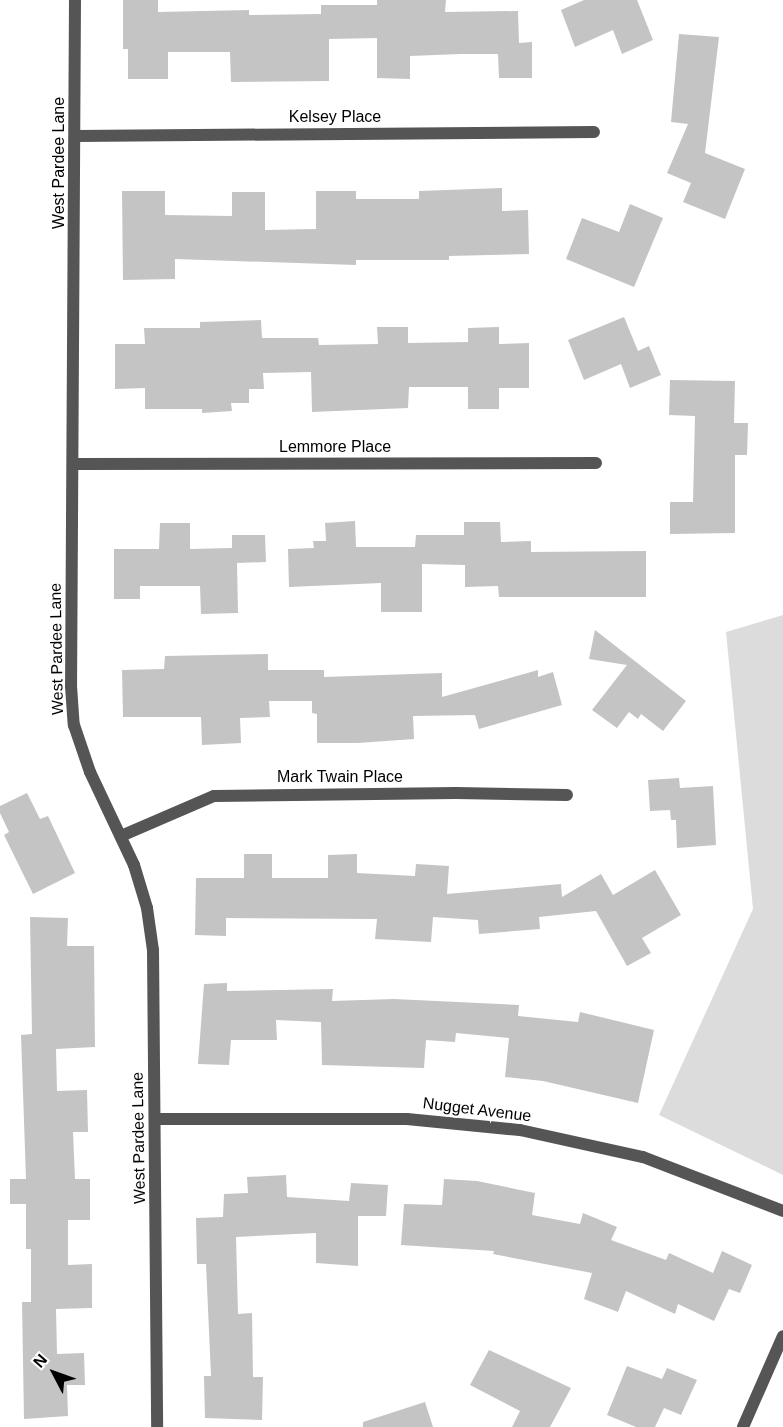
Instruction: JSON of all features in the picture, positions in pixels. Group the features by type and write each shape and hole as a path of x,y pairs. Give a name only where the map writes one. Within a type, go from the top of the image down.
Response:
{"street":[{"name":"West Pardee Lane","path":"75,0 74,725 90,772 121,836 147,908 153,950 157,1427"},
{"name":"Kelsey Place","path":"76,136 594,132"},
{"name":"Lemmore Place","path":"74,464 596,463"},
{"name":"Mark Twain Place","path":"121,836 214,796 444,793 567,795"},
{"name":"Nugget Avenue","path":"155,1119 407,1119 520,1130 642,1157 783,1211"},
{"path":"743,1427 783,1336"}],"shaded area":[{"path":"783,615 783,1175 659,1115 753,909 726,632"}],"building":[{"path":"123,0 158,0 158,12 249,10 249,15 321,14 321,5 377,5 377,0 446,0 445,12 518,11 519,43 532,42 532,78 499,78 498,54 461,54 410,56 410,79 377,78 377,38 329,39 329,81 231,82 230,52 168,52 168,79 128,79 128,49 123,49"},
{"path":"584,0 637,0 653,40 622,54 613,30 575,47 561,10"},
{"path":"679,34 719,37 705,153 745,169 725,219 683,202 691,183 667,173 688,124 671,122"},
{"path":"502,188 502,211 528,210 529,254 449,256 449,260 356,260 356,265 175,259 175,279 123,280 122,191 165,191 165,215 232,216 232,192 265,192 265,230 316,229 316,191 356,191 356,199 419,199 419,191"},
{"path":"630,204 663,218 634,287 566,259 582,218 619,232"},
{"path":"624,317 638,351 649,346 661,375 630,388 621,364 584,380 568,340"},
{"path":"261,320 262,338 318,338 319,345 378,344 377,327 408,327 408,343 468,342 468,328 499,327 499,344 529,343 529,388 499,388 499,409 468,409 468,387 409,387 408,408 312,412 311,372 263,373 264,389 249,389 249,403 231,403 232,411 202,413 202,409 145,409 145,388 115,389 115,344 145,344 144,328 200,328 200,322"},
{"path":"670,380 735,381 734,423 748,423 747,455 735,455 735,533 670,534 670,502 693,502 695,416 669,415"},
{"path":"355,521 356,547 415,547 416,535 464,535 464,522 500,522 501,542 531,541 531,552 646,551 646,597 499,597 498,586 465,587 465,565 422,564 422,612 381,612 381,583 289,587 288,549 314,548 313,541 326,541 325,523"},
{"path":"160,523 190,523 190,549 232,548 232,535 265,535 266,562 237,563 238,613 201,614 200,586 140,586 140,599 114,599 114,549 159,549"},
{"path":"595,630 686,701 663,731 641,714 638,719 629,712 617,728 592,710 627,665 589,659"},
{"path":"268,654 268,670 324,670 324,677 442,673 442,697 538,670 538,677 553,672 562,705 479,729 475,715 413,716 414,739 358,743 317,743 317,714 312,713 312,701 269,701 270,717 240,718 241,743 202,745 201,717 123,717 122,670 164,669 165,656"},
{"path":"679,778 680,788 713,786 716,845 677,848 676,820 671,820 670,810 650,811 648,780"},
{"path":"27,793 40,819 48,816 75,873 33,894 4,835 9,832 0,813 0,806"},
{"path":"244,854 272,854 272,878 328,878 328,855 357,854 357,873 415,876 416,864 449,866 447,894 561,884 562,897 601,874 613,895 655,870 681,915 642,938 651,953 627,966 596,911 539,917 540,929 479,934 478,920 433,917 431,942 375,939 377,919 226,918 226,936 195,935 196,878 244,878"},
{"path":"30,917 68,918 67,946 94,946 95,1047 56,1049 57,1091 87,1090 88,1132 73,1132 75,1179 90,1179 90,1220 68,1220 68,1265 92,1264 92,1308 56,1309 57,1354 84,1353 85,1385 67,1385 68,1416 24,1419 22,1302 31,1302 31,1249 26,1249 26,1204 10,1204 10,1179 26,1179 21,1035 32,1034"},
{"path":"227,983 227,991 333,989 332,1001 394,999 519,1005 518,1016 578,1022 580,1012 654,1030 638,1103 543,1081 505,1077 509,1038 456,1033 455,1042 426,1040 424,1068 322,1065 321,1022 276,1020 277,1040 231,1040 229,1065 198,1064 204,984"},
{"path":"286,1175 287,1197 349,1201 351,1183 388,1185 386,1216 358,1216 358,1266 316,1263 316,1233 236,1237 238,1314 252,1313 253,1377 263,1377 262,1420 205,1418 204,1376 211,1376 206,1264 197,1264 196,1218 223,1217 224,1194 248,1193 247,1177"},
{"path":"444,1179 477,1181 535,1193 532,1215 580,1224 583,1213 617,1227 611,1240 666,1260 669,1253 713,1273 722,1251 752,1265 740,1293 729,1289 714,1321 678,1304 675,1314 626,1291 618,1312 584,1299 592,1273 493,1254 494,1251 401,1245 404,1204 442,1205"},
{"path":"489,1350 571,1388 550,1427 512,1427 520,1411 470,1385"},
{"path":"627,1366 662,1379 667,1368 697,1380 681,1415 664,1408 655,1427 636,1427 607,1415"},
{"path":"425,1402 433,1427 363,1427 363,1422"}]}
